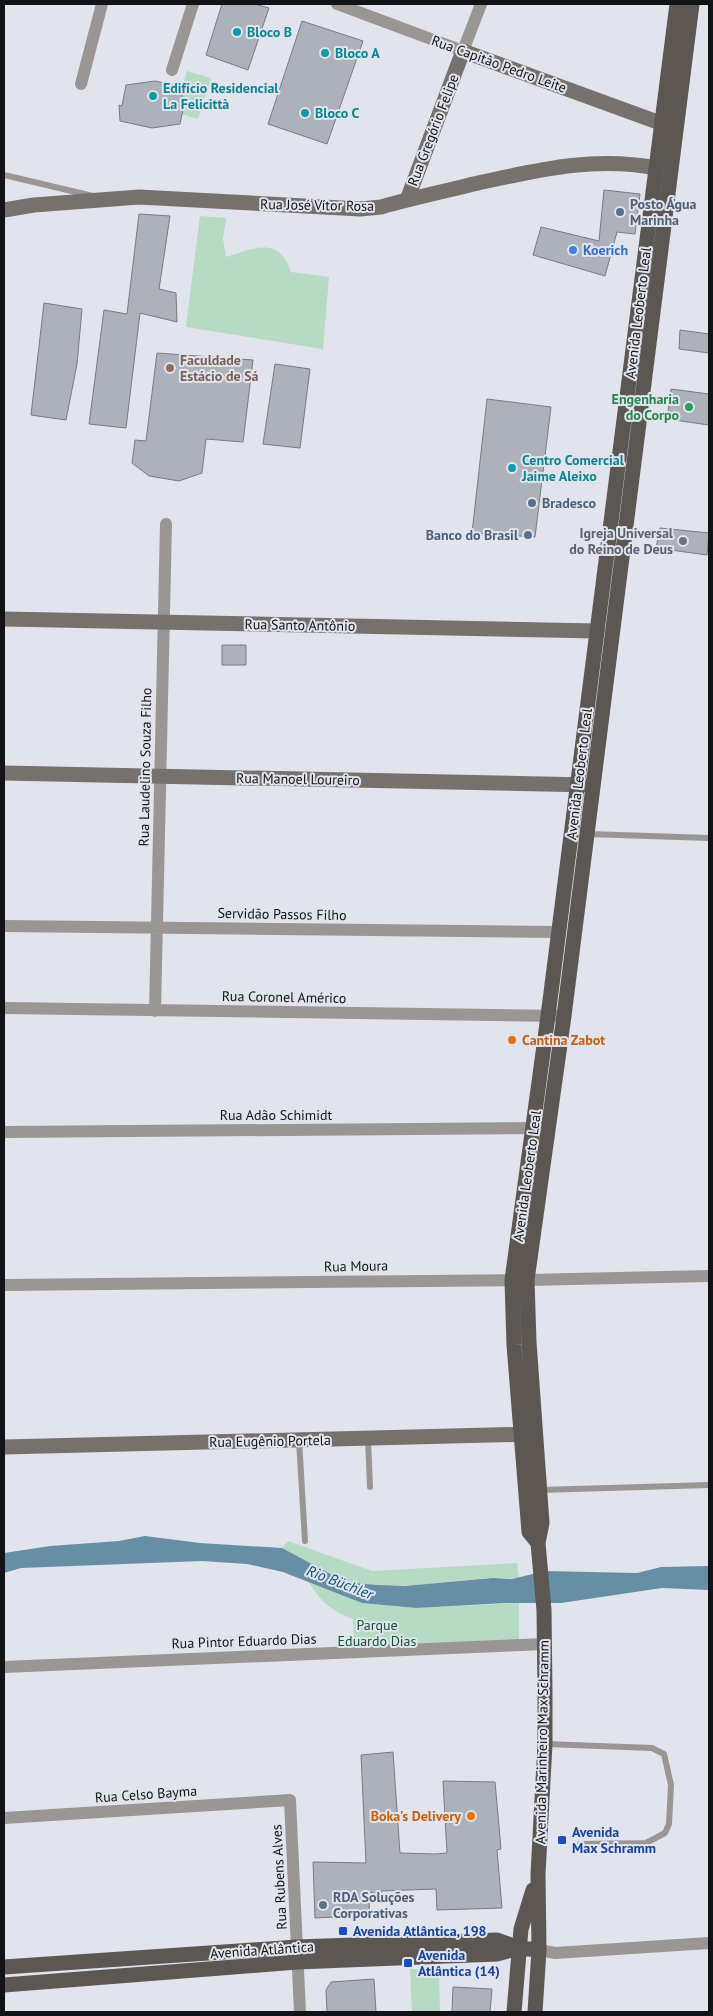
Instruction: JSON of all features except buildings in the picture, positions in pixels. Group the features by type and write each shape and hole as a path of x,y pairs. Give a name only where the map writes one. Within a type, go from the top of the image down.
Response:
{"main road":[{"name":"Avenida Leoberto Leal","path":"540,1562 538,1543 542,1523 540,1490 528,1434 514,1345 520,1280 541,1128 564,1016 593,786 669,127 677,4"},
{"name":"Avenida Leoberto Leal","path":"541,1128 548,1016 656,168 669,127 692,4"},
{"name":"Avenida Leoberto Leal","path":"528,1434 529,1532 538,1543"},
{"name":"Avenida Marinheiro Max Schramm","path":"535,2012 539,1950 538,1874 545,1744 545,1644 540,1562"},
{"name":"Avenida Marinheiro Max Schramm","path":"514,2012 521,1928 538,1874"},
{"name":"Avenida Atlântica","path":"4,1967 297,1955 497,1954 519,1948 539,1950"},
{"name":"Avenida Atlântica","path":"4,1985 297,1955"}],"street":[{"path":"81,84 102,4"},
{"path":"172,70 193,4"},
{"name":"Rua Capitão Pedro Leite","path":"337,4 669,127"},
{"name":"Rua Gregório Felipe","path":"407,200 481,4"},
{"name":"Rua José Vítor Rosa","path":"4,210 104,198 139,197 360,209 381,207 524,172 576,164 628,164 656,168"},
{"name":"Rua Laudelino Souza Filho","path":"155,1011 166,524"},
{"name":"Rua Santo Antônio","path":"4,619 597,631"},
{"name":"Rua Manoel Loureiro","path":"4,773 593,786"},
{"name":"Servidão Passos Filho","path":"4,926 559,932"},
{"name":"Rua Coronel Américo","path":"4,1008 564,1016"},
{"name":"Rua Adão Schimidt","path":"4,1132 541,1128"},
{"name":"Rua Moura","path":"4,1285 520,1280 709,1276"},
{"name":"Rua Eugênio Portela","path":"4,1447 528,1434"},
{"name":"Rua Pintor Eduardo Dias","path":"4,1667 545,1644"},
{"name":"Rua Celso Bayma","path":"4,1818 290,1800"},
{"name":"Rua Rubens Alves","path":"290,1800 300,2012"},
{"name":"Avenida Atlântica","path":"539,1950 555,1953 709,1943"}],"lane":[{"path":"4,175 104,198"},
{"path":"587,834 709,838"},
{"path":"368,1438 370,1488"},
{"path":"299,1440 305,1541"},
{"path":"540,1490 709,1485"},
{"path":"545,1744 652,1748 664,1754 671,1785 669,1824 665,1833 646,1842 580,1844"}],"green space":[{"path":"187,71 211,78 198,119 175,112"},
{"path":"200,216 226,218 223,239 226,257 256,248 273,249 280,253 291,272 329,277 323,349 186,327"},
{"path":"288,1541 372,1571 517,1563 519,1577 401,1586 365,1585 339,1580 314,1568 282,1548"},
{"name":"Parque Eduardo Dias","path":"308,1581 362,1603 416,1608 519,1603 519,1640 354,1648 353,1619 327,1604"},
{"path":"410,1969 439,1969 440,2012 412,2012"}],"water":[{"name":"Rio Büchler","path":"145,1536 200,1543 282,1548 345,1582 376,1585 405,1586 493,1578 512,1579 545,1571 637,1573 661,1567 709,1566 709,1590 662,1588 561,1603 506,1603 416,1608 362,1603 283,1572 247,1564 202,1561 21,1568 4,1573 4,1553 50,1546 119,1541"}],"place":[{"name":"Bloco B","path":"237,32"},
{"name":"Bloco A","path":"325,53"},
{"name":"Edifício Residencial La Felicittà","path":"153,96"},
{"name":"Bloco C","path":"305,113"},
{"name":"Posto Água Marinha","path":"620,212"},
{"name":"Koerich","path":"573,250"},
{"name":"Faculdade Estácio de Sá","path":"170,368"},
{"name":"Engenharia do Corpo","path":"689,407"},
{"name":"Centro Comercial Jaime Aleixo","path":"512,468"},
{"name":"Bradesco","path":"532,503"},
{"name":"Banco do Brasil","path":"528,535"},
{"name":"Igreja Universal do Reino de Deus","path":"683,541"},
{"name":"Cantina Zabot","path":"512,1040"},
{"name":"Boka's Delivery","path":"471,1816"},
{"name":"Avenida Max Schramm","path":"562,1840"},
{"name":"RDA Soluções Corporativas","path":"323,1905"},
{"name":"Avenida Atlântica, 198","path":"343,1931"},
{"name":"Avenida Atlântica (14)","path":"408,1963"}]}
